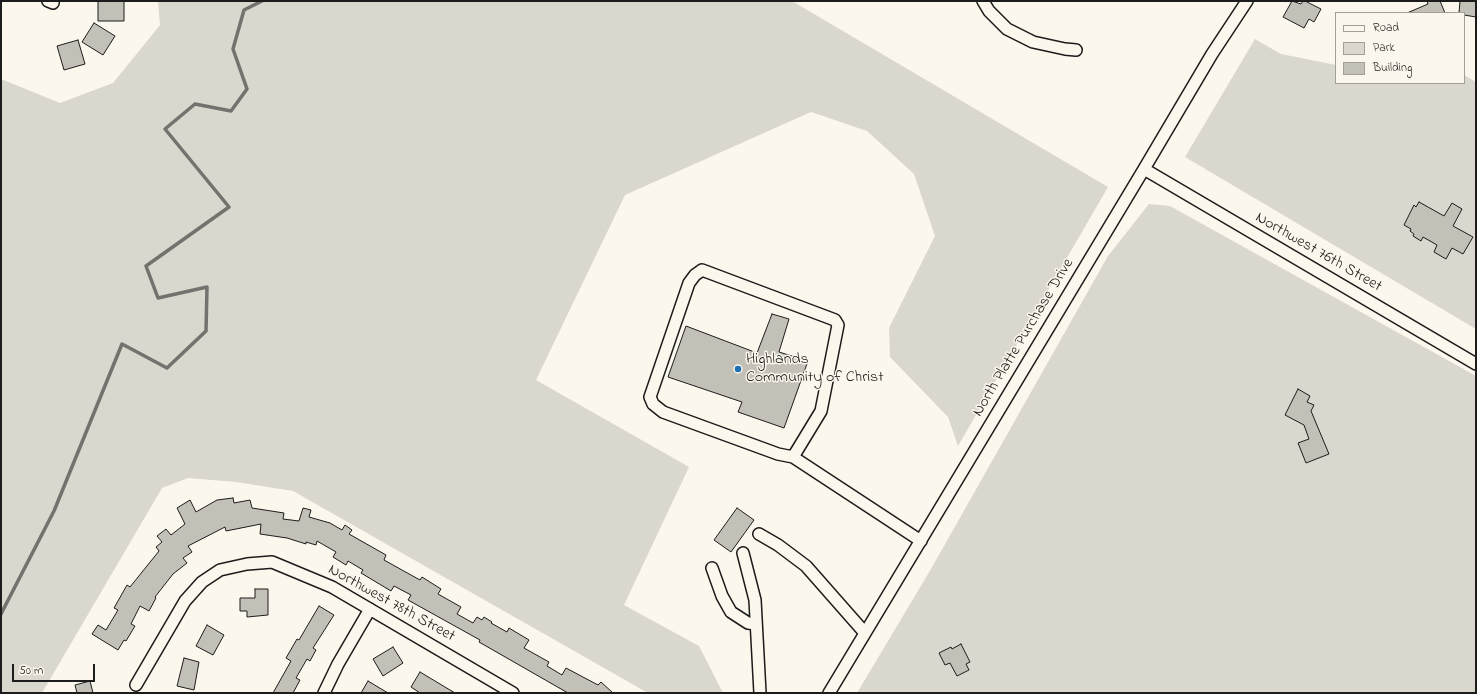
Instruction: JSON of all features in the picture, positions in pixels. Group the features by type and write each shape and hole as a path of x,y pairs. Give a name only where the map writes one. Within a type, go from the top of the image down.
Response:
{"street":[{"path":"983,1 989,11 1007,29 1033,42 1076,50"},
{"name":"North Platte Purchase Drive","path":"829,693 1212,54 1247,1"},
{"name":"Northwest 76th Street","path":"1144,169 1476,364"},
{"path":"793,457 821,411 838,325 835,320 702,270 695,275 689,283 650,397 654,404 663,412 778,454 793,457 921,541"},
{"path":"759,534 778,545 806,566 866,633"},
{"path":"743,553 755,600 760,693"},
{"name":"Northwest 78th Street","path":"136,685 185,601 202,582 220,570 247,564 272,562 332,587 513,693"},
{"path":"712,568 722,596 731,612 748,623 756,624"},
{"path":"324,693 338,664 370,609"}],"green space":[{"path":"158,1 792,1 1108,187 958,446 948,417 890,357 889,328 935,236 914,174 867,131 811,112 625,195 536,380 689,467 624,605 699,646 723,693 648,693 293,491 236,482 188,478 162,488 42,693 1,693 1,79 60,103 113,83 160,25"},
{"path":"1255,39 1281,54 1335,65 1335,84 1465,84 1465,76 1476,82 1476,329 1185,157"},
{"path":"1149,204 1170,206 1476,376 1476,693 857,693 931,569 1108,256"}],"building":[{"path":"98,1 124,1 124,21 98,21"},
{"path":"1292,1 1301,4 1305,1 1321,9 1314,22 1309,19 1304,28 1283,17"},
{"path":"1427,1 1440,1 1445,12 1409,12 1428,4"},
{"path":"1460,1 1476,1 1476,17 1465,15 1465,12 1459,12"},
{"path":"94,23 115,36 103,55 82,42"},
{"path":"78,40 85,64 64,70 57,46"},
{"path":"1419,202 1444,216 1452,203 1462,209 1453,226 1473,237 1463,254 1452,248 1446,259 1434,252 1437,245 1423,237 1421,241 1413,236 1414,234 1410,231 1411,229 1404,225 1414,205 1416,207"},
{"name":"Highlands Community of Christ","path":"772,314 789,319 779,352 808,361 784,428 738,412 742,402 668,377 686,326 757,353"},
{"path":"1298,389 1310,396 1307,402 1314,405 1311,411 1329,454 1306,463 1298,443 1309,439 1304,425 1285,415"},
{"path":"233,498 234,503 250,500 252,508 284,513 283,519 299,521 303,508 311,510 309,517 330,523 342,530 345,525 352,530 349,534 386,555 384,560 420,580 422,577 441,589 438,594 461,607 457,614 473,623 477,617 482,620 484,617 492,622 491,623 507,632 509,628 529,640 524,648 549,662 547,666 562,675 566,668 598,685 601,682 613,693 568,693 479,642 480,640 408,600 411,595 394,586 391,591 361,573 363,570 348,561 346,565 333,557 336,552 317,541 316,545 306,542 306,544 287,538 260,534 261,524 226,531 225,527 188,546 192,552 183,558 187,563 173,574 155,597 156,598 149,611 140,606 131,624 135,626 126,641 124,640 118,650 92,634 98,625 106,630 118,610 114,608 127,585 130,587 159,551 156,547 162,542 157,536 166,529 171,535 185,524 177,508 190,500 196,512 217,500"},
{"path":"737,508 754,520 731,552 714,540"},
{"path":"255,589 268,589 268,615 247,617 247,611 240,611 240,598 255,598"},
{"path":"319,606 334,615 313,648 316,650 310,661 307,659 296,678 300,680 293,693 273,693 291,661 286,658 297,639 299,640"},
{"path":"207,625 224,635 213,655 196,646"},
{"path":"961,644 970,662 966,664 969,670 957,676 950,663 945,665 939,653 951,647 952,649"},
{"path":"393,647 403,663 383,676 373,659"},
{"path":"184,658 199,662 194,690 177,686"},
{"path":"420,672 455,693 420,693 411,687"},
{"path":"90,681 93,693 77,693 75,685"},
{"path":"368,681 388,693 361,693"}],"waterway":[{"path":"1,614 54,511 122,344 167,368 206,331 207,287 158,298 146,266 229,207 165,129 195,104 231,111 247,89 233,49 244,10 262,1"}],"place":[{"name":"Highlands Community of Christ","path":"738,369"}]}
